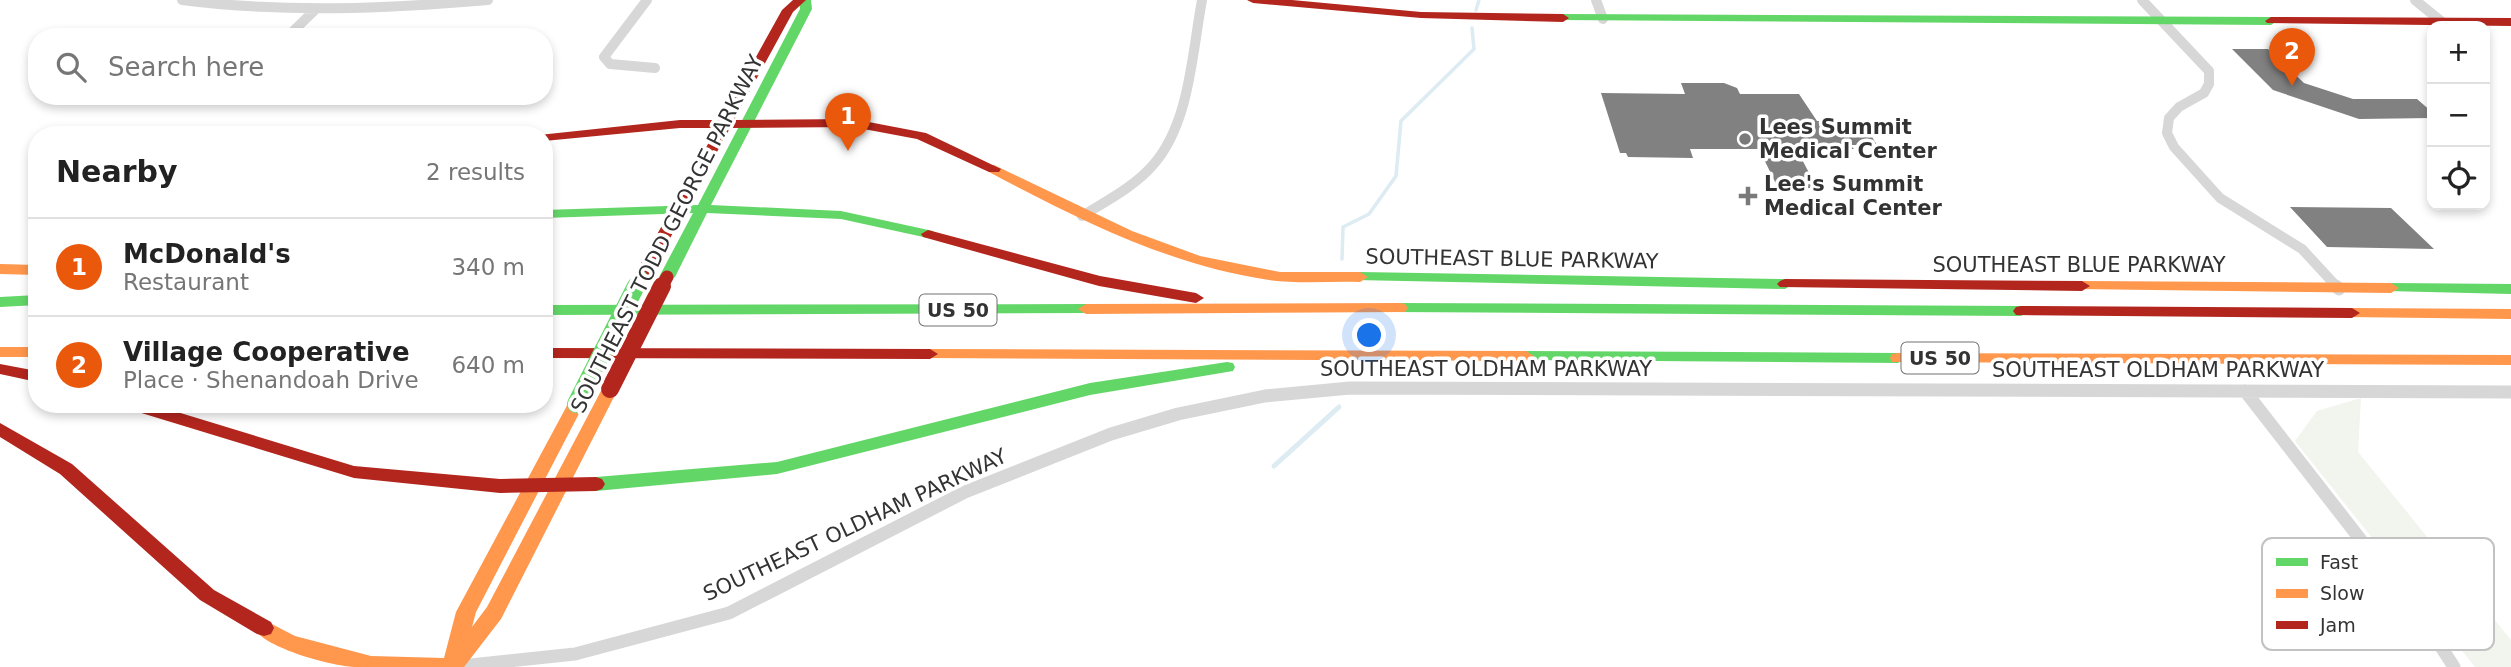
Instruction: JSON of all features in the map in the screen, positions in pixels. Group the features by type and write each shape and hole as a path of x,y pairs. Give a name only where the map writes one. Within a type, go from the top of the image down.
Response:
{"main road":[{"name":"SOUTHEAST TODD GEORGE PARKWAY","path":"452,667 466,612 531,486 641,277 788,10 800,0"},
{"name":"SOUTHEAST TODD GEORGE PARKWAY","path":"452,667 494,613 749,122 806,9 805,0"},
{"path":"1253,0 1421,15 1603,19 2427,22"},
{"path":"2490,22 2511,22"},
{"name":"SOUTHEAST BLUE PARKWAY","path":"553,136 620,127 727,122 836,122 906,132 942,143 1083,216 1180,256 1227,268 1271,275 1748,284 2511,289"},
{"path":"553,214 703,208 842,215 899,226 1099,281 1181,296 1276,305 1372,309"},
{"path":"0,269 28,270"},
{"path":"0,302 28,300"},
{"name":"US 50","path":"553,310 1372,309 2511,314"},
{"path":"0,310 28,310"},
{"path":"0,352 28,352"},
{"name":"US 50","path":"553,353 2511,360"},
{"path":"161,413 354,472 531,486 625,483 777,468 1034,402 1143,379 1275,363 1350,363 1368,355"},
{"path":"0,369 28,375"},
{"name":"SOUTHEAST OLDHAM PARKWAY","path":"0,429 66,469 207,596 290,643 371,664 452,667"}],"street":[{"path":"181,0 230,6 315,10 488,0"},
{"path":"230,6 239,0"},
{"path":"647,0 604,57 610,64 655,68"},
{"path":"1083,216 1139,178 1152,166 1171,140 1202,0"},
{"path":"1596,0 1603,19"},
{"path":"2141,0 2209,71 2209,84 2204,93 2179,107 2169,118 2167,133 2174,147 2220,198 2302,249 2339,289"},
{"path":"2414,0 2441,21"},
{"path":"296,28 315,10"},
{"name":"SOUTHEAST OLDHAM PARKWAY","path":"452,667 575,654 729,613 828,565 965,492 1111,433 1178,414 1265,396 1350,388 2511,393"},
{"path":"2245,391 2359,538"},
{"path":"2443,650 2454,667"}],"shaded area":[{"path":"2361,398 2358,452 2428,538 2372,538 2295,441 2317,411"},
{"path":"2494,619 2511,640 2511,667 2475,667 2461,650 2494,650"}],"building":[{"path":"2232,49 2268,49 2304,83 2353,99 2417,99 2427,108 2427,118 2359,119 2273,90"},
{"name":"Lees Summit Medical Center","path":"1681,83 1724,83 1737,88 1740,94 1799,94 1817,121 1836,121 1843,132 1869,132 1877,145 1850,145 1854,149 1796,148 1817,188 1778,188 1759,149 1690,149 1693,158 1628,157 1626,153 1620,153 1601,93 1685,94"},
{"path":"2290,207 2391,208 2434,249 2327,247"}],"waterway":[{"path":"1476,10 1479,0"},
{"path":"1342,259 1343,227 1369,214 1396,176 1401,121 1474,49 1472,28"},
{"path":"1274,466 1339,407"}],"traffic: fast":[{"path":"667,277 806,9 805,0"},
{"path":"1563,18 2271,21"},
{"path":"553,214 680,208 841,215 928,234"},
{"path":"576,404 641,277"},
{"path":"1360,277 1785,284"},
{"path":"2391,288 2511,289"},
{"path":"0,302 28,300"},
{"path":"1400,308 2021,311"},
{"path":"553,310 1086,309"},
{"path":"1526,356 1898,358"},
{"path":"596,484 777,468 1090,389 1227,367"}],"traffic: slow":[{"path":"994,169 1093,220 1160,248 1195,259 1269,275 1360,277"},
{"path":"0,269 28,270"},
{"path":"2082,286 2391,288"},
{"path":"1086,309 1400,308"},
{"path":"2352,313 2511,314"},
{"path":"0,352 28,352"},
{"path":"930,354 1526,356"},
{"path":"1898,358 2511,360"},
{"path":"452,667 494,613 610,389"},
{"path":"454,660 466,612 576,404"},
{"path":"264,628 290,643 371,664 452,667"}],"traffic: jam":[{"path":"641,277 788,10 800,0"},
{"path":"1253,0 1421,15 1563,18"},
{"path":"2271,21 2511,22"},
{"path":"553,136 680,124 853,123 921,136 994,169"},
{"path":"928,234 1099,281 1196,298"},
{"path":"610,389 667,277"},
{"path":"1785,284 2082,286"},
{"path":"2021,311 2352,313"},
{"path":"553,353 930,354"},
{"path":"0,369 28,375"},
{"path":"161,413 354,472 500,486 596,484"},
{"path":"0,429 66,469 207,595 264,628"}],"place":[{"name":"Village Cooperative","path":"2292,86"},
{"name":"Lees Summit Medical Center","path":"1745,139"},
{"name":"McDonald's","path":"848,151"},
{"name":"Lee's Summit Medical Center","path":"1748,196"}]}
